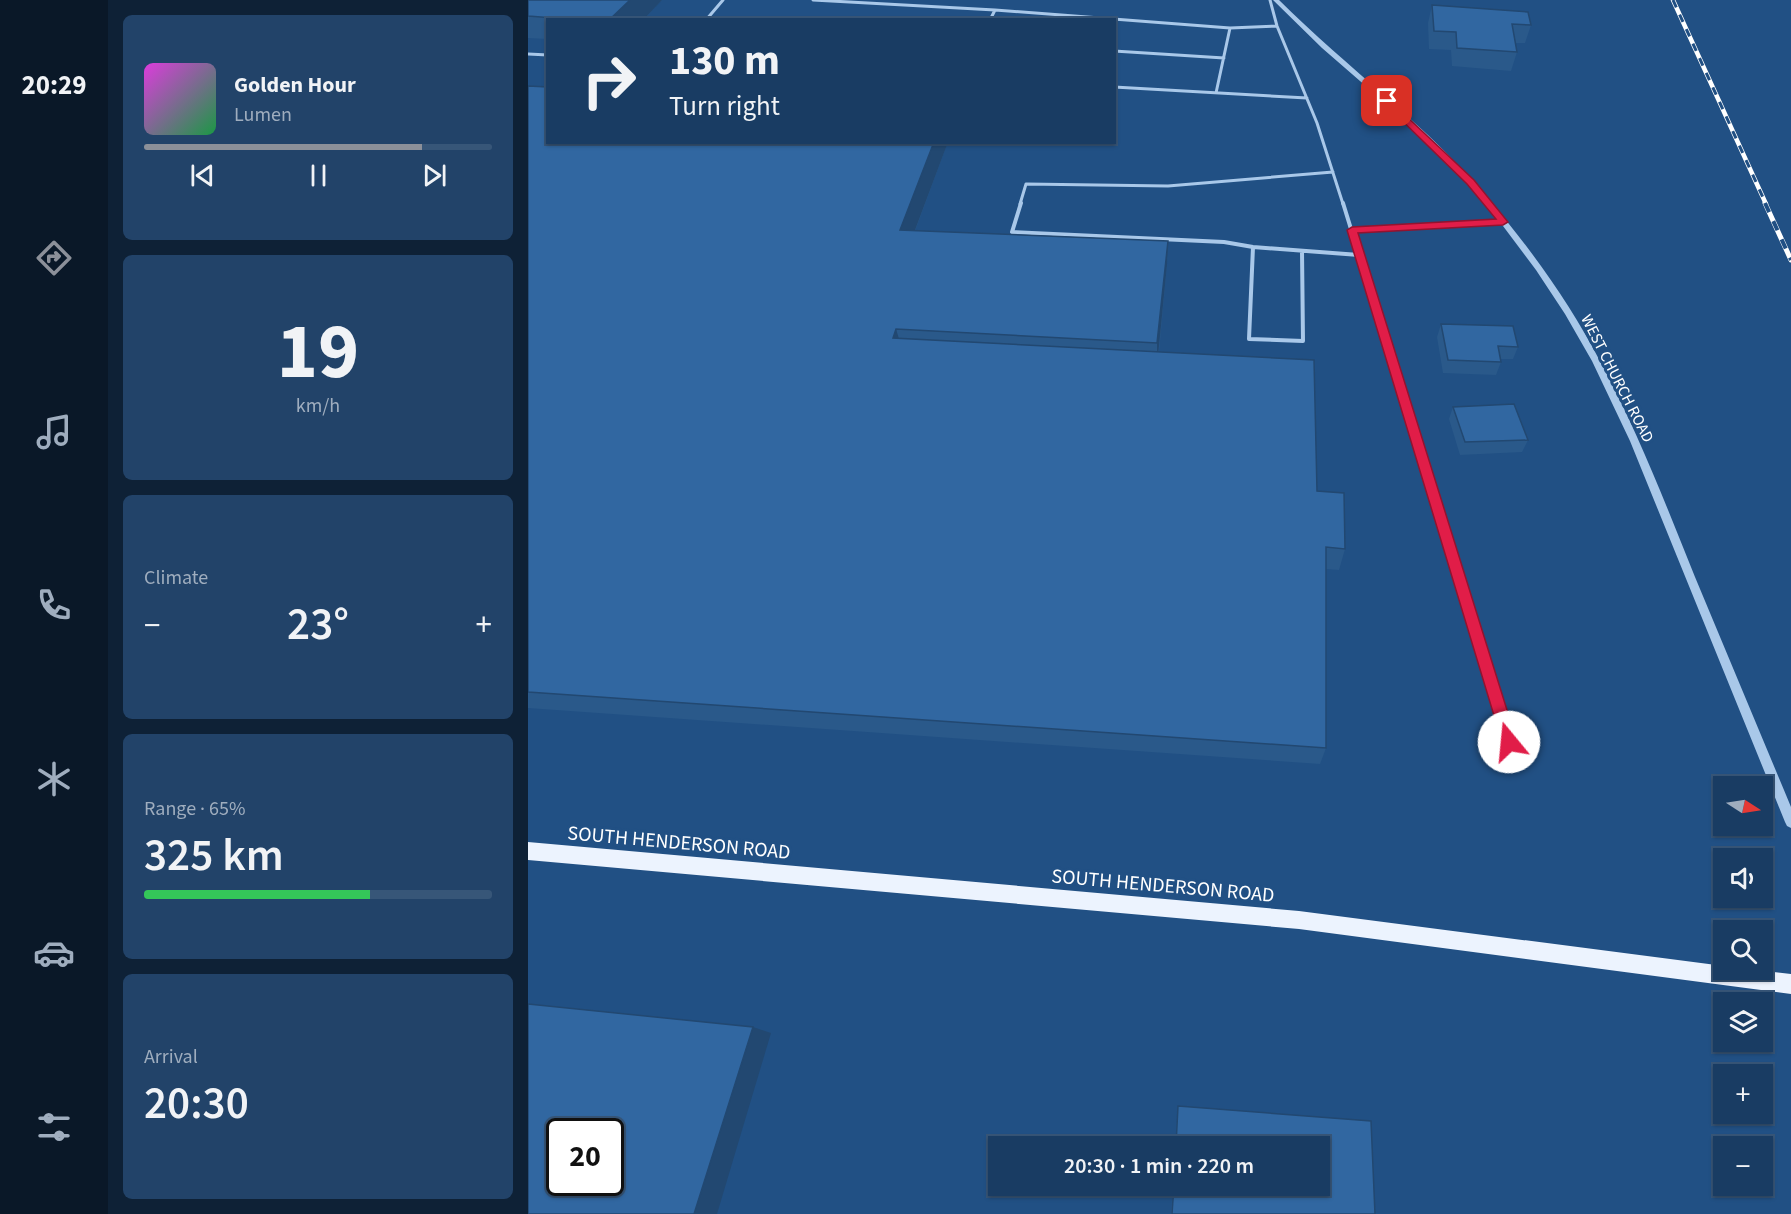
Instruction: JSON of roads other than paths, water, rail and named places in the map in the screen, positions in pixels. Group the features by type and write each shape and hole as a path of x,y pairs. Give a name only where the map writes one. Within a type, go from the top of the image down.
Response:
{"main road":[{"name":"SOUTH HENDERSON ROAD","path":"528,851 1299,920 1791,984"}],"street":[{"name":"WEST CHURCH ROAD","path":"1276,0 1315,39 1435,145 1471,182 1503,222 1562,305 1595,360 1641,456 1791,822"}],"lane":[{"path":"708,18 723,0"},
{"path":"813,0 1099,18"},
{"path":"1270,0 1277,26 1307,98 1352,230 1509,742"},
{"path":"991,18 995,10"},
{"path":"1116,19 1230,28 1277,26"},
{"path":"1216,93 1230,28"},
{"path":"1116,51 1224,58"},
{"path":"528,54 546,55"},
{"path":"1116,87 1307,98"},
{"path":"1333,172 1168,186 1026,184 1011,232 1224,242 1253,247 1359,255"},
{"path":"1352,230 1503,222"},
{"path":"1253,247 1249,339 1303,341 1302,251"}],"railway":[{"path":"1673,0 1766,204"},
{"path":"1765,203 1791,260"}]}
